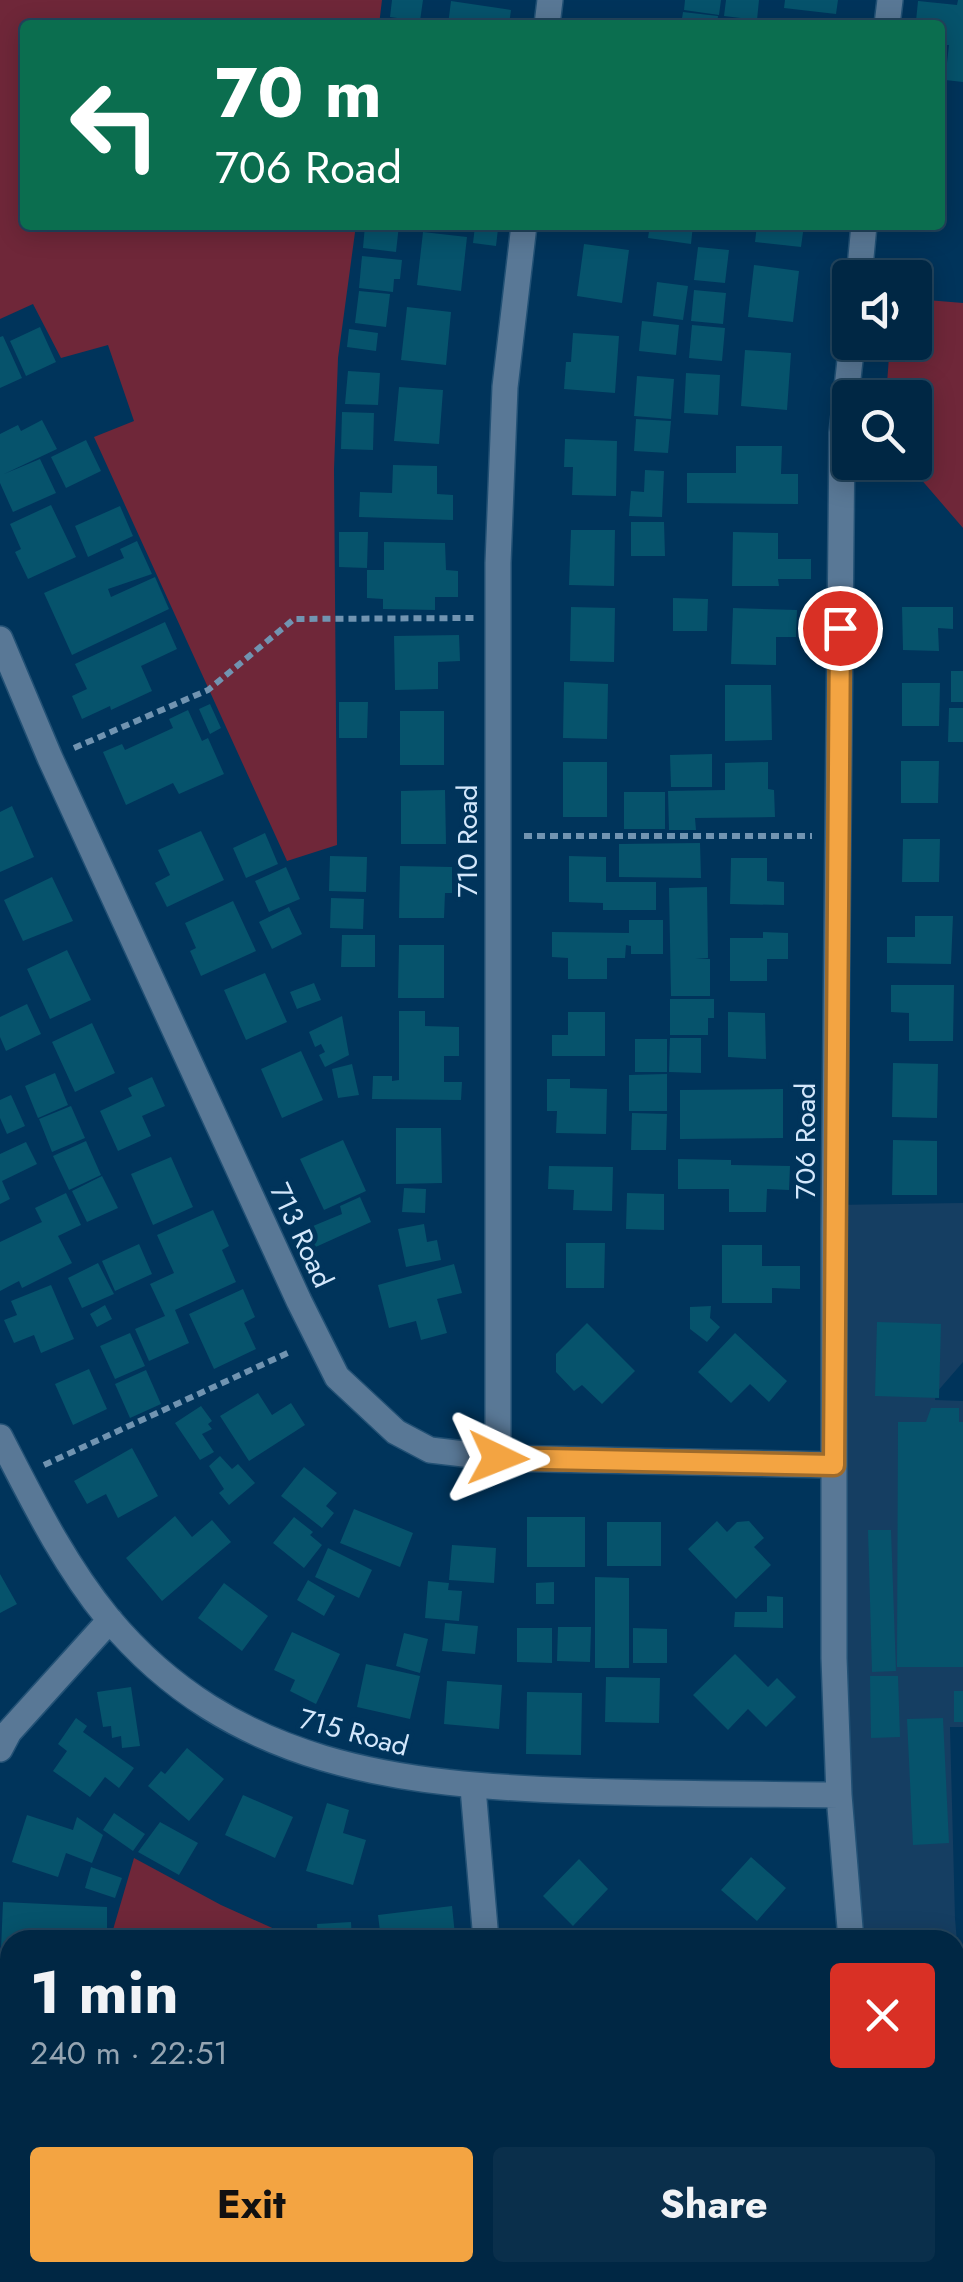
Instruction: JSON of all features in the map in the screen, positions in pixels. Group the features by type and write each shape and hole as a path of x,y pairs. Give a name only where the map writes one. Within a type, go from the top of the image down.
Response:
{"street":[{"name":"710 Road","path":"498,1458 498,618 505,387 523,230"},
{"path":"861,260 864,230"},
{"name":"706 Road","path":"850,360 842,433 834,1658 839,1795 850,1930"},
{"name":"713 Road","path":"0,638 178,1040 338,1377 396,1432 430,1450 498,1458 834,1465"},
{"name":"715 Road","path":"0,1436 66,1563 110,1620 173,1683 235,1724 300,1752 358,1770 473,1788 839,1795"},
{"path":"0,1749 9,1732 110,1620"},
{"path":"473,1788 485,1930"}],"path":[{"path":"50,758 208,690 294,619 498,618"},
{"path":"498,836 838,836"},
{"path":"46,1464 318,1339"}],"shaded area":[{"path":"0,0 382,0 380,20 20,20 20,230 355,230 338,358 334,469 337,845 287,861 94,437 134,421 108,345 61,358 33,304 0,319"},
{"path":"932,300 963,303 963,528 922,480 932,480 932,380 887,380 889,360 932,360"},
{"path":"963,1203 963,1362 936,1393 935,1400 963,1401 963,1727 950,1727 956,1930 850,1930 834,1205"},
{"path":"134,1858 277,1930 113,1930"}],"building":[{"path":"392,0 423,0 420,20 390,17"},
{"path":"685,0 721,0 719,15 684,10"},
{"path":"726,0 759,0 757,20 724,16"},
{"path":"785,0 838,0 836,14 784,8"},
{"path":"958,0 963,0 963,82 945,80 949,45 945,45 945,20 916,20 918,1 957,5"},
{"path":"451,1 511,10 510,20 449,20"},
{"path":"683,12 718,16 718,20 682,20"},
{"path":"365,230 398,230 396,252 363,248"},
{"path":"475,230 498,230 496,246 473,243"},
{"path":"649,230 692,230 691,244 648,238"},
{"path":"756,230 803,230 801,247 755,242"},
{"path":"423,232 467,237 461,291 417,285"},
{"path":"584,244 629,250 622,303 577,296"},
{"path":"698,247 729,250 725,283 694,280"},
{"path":"362,256 402,260 400,279 394,279 393,292 359,288"},
{"path":"754,265 799,271 793,322 748,317"},
{"path":"657,282 688,286 683,320 653,316"},
{"path":"694,290 726,293 723,324 691,321"},
{"path":"359,291 390,294 386,327 355,323"},
{"path":"407,307 451,312 446,365 401,360"},
{"path":"642,321 679,325 676,355 639,351"},
{"path":"692,325 725,328 722,361 689,358"},
{"path":"40,327 56,362 26,376 10,341"},
{"path":"349,329 378,333 376,351 347,347"},
{"path":"573,333 619,336 615,393 564,389"},
{"path":"3,336 22,378 0,388 0,337"},
{"path":"745,350 791,353 787,410 741,406"},
{"path":"348,371 380,373 378,405 345,404"},
{"path":"686,373 720,375 718,415 684,413"},
{"path":"637,376 674,379 671,419 634,416"},
{"path":"399,387 443,390 439,444 394,441"},
{"path":"342,412 374,413 373,450 341,449"},
{"path":"636,419 671,421 668,453 634,451"},
{"path":"42,420 57,449 4,474 40,459 56,493 13,512 0,483 0,434 18,425 21,431"},
{"path":"565,439 617,441 616,496 572,495 573,467 564,467"},
{"path":"86,440 101,471 66,488 51,457"},
{"path":"736,446 782,446 781,474 798,474 798,504 687,503 687,473 736,473"},
{"path":"393,465 437,466 437,494 453,495 453,520 359,517 360,492 392,493"},
{"path":"645,470 664,471 662,517 629,516 631,491 644,492"},
{"path":"51,505 76,557 28,579 15,552 21,549 10,524"},
{"path":"120,506 133,536 88,557 75,526"},
{"path":"631,522 664,522 665,556 631,556"},
{"path":"571,530 615,530 614,586 569,585"},
{"path":"339,532 368,532 367,568 339,567"},
{"path":"733,532 778,533 778,559 811,559 811,579 778,579 779,586 732,586"},
{"path":"137,541 152,574 108,589 111,597 155,577 169,609 72,655 44,593 124,558 120,549"},
{"path":"384,542 445,543 446,570 458,571 458,597 435,597 435,610 383,609 383,599 367,598 367,570 384,570"},
{"path":"673,598 708,599 707,631 673,631"},
{"path":"571,607 615,608 614,662 570,661"},
{"path":"902,607 953,607 953,629 938,628 939,651 903,650"},
{"path":"733,608 797,610 796,637 776,637 776,665 731,664"},
{"path":"165,622 177,649 141,666 152,691 82,719 72,696 87,689 75,664"},
{"path":"459,635 460,661 438,662 438,689 395,690 394,636"},
{"path":"951,671 963,671 963,702 951,702"},
{"path":"564,682 608,684 607,739 563,738"},
{"path":"902,683 940,683 939,726 902,726"},
{"path":"725,685 771,685 772,740 725,741"},
{"path":"339,702 368,702 367,738 339,738"},
{"path":"210,704 221,728 210,734 199,709"},
{"path":"949,708 963,708 963,742 948,742"},
{"path":"188,710 202,741 208,738 224,774 179,794 173,783 126,805 103,752 122,744 125,750 173,728 169,719"},
{"path":"400,711 444,711 444,765 400,765"},
{"path":"712,754 712,787 671,787 670,755"},
{"path":"901,761 939,761 938,803 901,803"},
{"path":"563,762 607,762 607,817 563,817"},
{"path":"768,762 768,789 774,790 775,817 695,818 696,830 669,830 668,791 725,790 725,763"},
{"path":"445,790 446,844 401,844 401,791"},
{"path":"624,792 665,792 665,829 624,829"},
{"path":"12,806 34,857 0,872 0,812"},
{"path":"201,831 224,880 167,907 155,883 170,875 158,850"},
{"path":"265,833 278,864 246,878 233,848"},
{"path":"903,839 940,839 939,882 902,882"},
{"path":"700,843 701,878 619,877 619,844"},
{"path":"330,856 367,857 366,892 329,891"},
{"path":"569,856 606,857 606,882 656,882 656,910 603,910 603,903 569,902"},
{"path":"731,858 767,858 767,881 784,882 784,905 730,904"},
{"path":"400,866 452,867 452,893 445,893 444,918 399,918"},
{"path":"286,867 300,899 269,912 255,881"},
{"path":"52,877 73,921 23,941 4,900"},
{"path":"707,887 708,958 695,959 710,959 710,996 671,996 669,888"},
{"path":"331,898 364,899 363,929 330,928"},
{"path":"233,901 256,951 201,976 190,951 196,948 185,923"},
{"path":"289,907 302,934 272,949 259,922"},
{"path":"915,916 953,916 951,964 887,963 887,937 915,937"},
{"path":"629,920 663,920 663,954 631,954 631,946 626,945 625,958 607,958 607,979 568,979 568,958 552,957 552,932 629,933"},
{"path":"763,932 788,933 788,959 767,959 767,981 730,981 730,938 763,938"},
{"path":"342,935 375,935 375,967 341,967"},
{"path":"399,945 444,945 444,998 398,998"},
{"path":"67,950 91,1000 50,1019 27,969"},
{"path":"265,973 287,1022 246,1040 224,990"},
{"path":"314,983 321,1000 297,1009 290,992"},
{"path":"891,985 954,985 953,1041 909,1041 909,1013 891,1012"},
{"path":"670,999 714,999 714,1018 708,1018 708,1035 670,1035"},
{"path":"27,1004 41,1034 6,1051 0,1037 0,1017"},
{"path":"399,1011 425,1011 425,1026 459,1027 459,1056 444,1056 444,1082 462,1082 461,1100 372,1099 373,1076 399,1080"},
{"path":"568,1012 605,1012 605,1056 552,1056 552,1035 568,1035"},
{"path":"728,1012 765,1013 766,1059 728,1057"},
{"path":"342,1016 349,1055 325,1067 319,1055 325,1052 321,1044 315,1047 309,1032"},
{"path":"92,1023 115,1073 75,1092 52,1042"},
{"path":"670,1038 701,1038 701,1073 669,1072"},
{"path":"635,1039 667,1039 667,1072 635,1072"},
{"path":"301,1051 323,1100 282,1118 261,1069"},
{"path":"893,1063 938,1064 937,1118 892,1117"},
{"path":"352,1064 359,1095 338,1098 332,1069"},
{"path":"55,1073 68,1105 38,1118 25,1086"},
{"path":"667,1074 667,1111 629,1111 629,1075"},
{"path":"152,1077 165,1106 142,1116 151,1136 118,1151 100,1111 132,1096 128,1088"},
{"path":"547,1079 570,1079 570,1088 607,1089 606,1134 556,1133 557,1111 547,1111"},
{"path":"783,1089 783,1138 680,1139 680,1090"},
{"path":"11,1095 25,1126 7,1134 0,1118 0,1100"},
{"path":"71,1106 85,1138 52,1152 39,1119"},
{"path":"632,1113 667,1114 666,1150 631,1150"},
{"path":"396,1128 441,1128 442,1183 396,1184"},
{"path":"343,1140 366,1191 324,1210 300,1159"},
{"path":"893,1140 937,1141 937,1195 892,1195"},
{"path":"86,1141 101,1175 69,1190 53,1156"},
{"path":"26,1142 37,1164 2,1181 10,1199 0,1204 0,1154"},
{"path":"171,1157 193,1207 153,1225 131,1174"},
{"path":"678,1159 790,1166 789,1190 767,1189 766,1212 729,1212 729,1189 678,1189"},
{"path":"549,1166 613,1167 612,1211 573,1210 574,1190 548,1189"},
{"path":"102,1176 118,1208 87,1222 72,1191"},
{"path":"404,1188 426,1189 425,1213 402,1212"},
{"path":"66,1193 81,1225 58,1236 72,1263 22,1288 19,1281 0,1291 0,1242 42,1222 35,1208"},
{"path":"627,1193 664,1194 664,1230 626,1229"},
{"path":"360,1197 371,1222 309,1250 301,1231 342,1214 340,1206"},
{"path":"213,1210 229,1246 222,1250 236,1282 175,1310 189,1343 149,1361 135,1329 165,1316 150,1284 174,1273 157,1235"},
{"path":"424,1224 427,1242 437,1240 441,1260 406,1267 398,1229"},
{"path":"566,1243 605,1243 604,1288 566,1288"},
{"path":"139,1244 152,1274 115,1291 102,1261"},
{"path":"722,1245 762,1245 762,1266 800,1266 800,1289 772,1288 772,1303 722,1303"},
{"path":"98,1263 114,1294 82,1308 68,1278"},
{"path":"454,1264 462,1293 437,1299 447,1333 421,1340 416,1321 389,1328 378,1285"},
{"path":"51,1285 74,1339 41,1353 34,1335 14,1343 4,1320 17,1315 11,1301"},
{"path":"243,1289 255,1317 244,1323 256,1349 214,1369 189,1314"},
{"path":"105,1305 112,1319 97,1327 90,1314"},
{"path":"711,1306 710,1318 720,1327 707,1342 690,1329 690,1307"},
{"path":"877,1322 941,1324 939,1398 875,1396"},
{"path":"587,1323 635,1371 602,1404 582,1385 574,1391 556,1372 556,1354"},
{"path":"130,1333 145,1366 115,1379 100,1346"},
{"path":"735,1333 787,1381 769,1402 750,1384 731,1403 698,1372"},
{"path":"89,1369 107,1409 73,1425 55,1384"},
{"path":"146,1370 161,1404 130,1418 115,1384"},
{"path":"258,1393 272,1415 291,1403 305,1425 249,1461 220,1416"},
{"path":"201,1406 212,1421 208,1424 212,1429 202,1434 214,1452 200,1460 175,1423"},
{"path":"931,1408 959,1408 959,1422 963,1422 963,1667 897,1667 898,1422 926,1422"},
{"path":"132,1448 158,1496 118,1518 106,1494 87,1504 74,1481"},
{"path":"220,1456 232,1469 238,1464 255,1483 229,1505 219,1493 224,1489 209,1466"},
{"path":"304,1467 337,1493 326,1506 334,1513 322,1528 281,1496"},
{"path":"354,1509 413,1533 400,1567 340,1543"},
{"path":"175,1516 192,1537 212,1520 231,1542 162,1601 126,1558"},
{"path":"294,1517 322,1545 304,1568 273,1543"},
{"path":"527,1517 585,1517 585,1567 527,1567"},
{"path":"717,1521 727,1532 737,1522 749,1521 764,1538 754,1547 771,1565 736,1599 688,1549"},
{"path":"607,1522 661,1522 661,1566 607,1566"},
{"path":"868,1530 891,1530 896,1671 872,1672"},
{"path":"452,1545 496,1548 494,1583 449,1580"},
{"path":"328,1548 372,1570 359,1598 315,1577"},
{"path":"0,1574 17,1604 0,1613"},
{"path":"595,1577 629,1578 629,1668 595,1668"},
{"path":"308,1580 335,1596 324,1616 297,1600"},
{"path":"428,1581 449,1583 448,1590 462,1591 459,1621 425,1618"},
{"path":"554,1582 554,1604 536,1604 536,1583"},
{"path":"224,1583 268,1616 242,1651 198,1618"},
{"path":"767,1596 783,1597 783,1628 734,1627 735,1612 767,1612"},
{"path":"445,1623 478,1626 475,1654 442,1651"},
{"path":"558,1627 591,1627 590,1662 557,1661"},
{"path":"517,1628 552,1628 552,1663 517,1662"},
{"path":"633,1628 667,1629 667,1663 633,1663"},
{"path":"292,1632 340,1654 316,1704 290,1691 295,1680 274,1670"},
{"path":"404,1633 428,1639 420,1673 396,1666"},
{"path":"735,1654 768,1687 777,1678 796,1697 766,1727 748,1709 728,1730 693,1695"},
{"path":"366,1664 420,1676 410,1719 357,1707"},
{"path":"870,1676 898,1676 900,1737 871,1738"},
{"path":"606,1677 660,1678 659,1723 605,1722"},
{"path":"447,1681 502,1685 499,1729 444,1724"},
{"path":"131,1687 140,1746 122,1748 121,1736 112,1738 111,1726 103,1727 97,1692"},
{"path":"954,1691 963,1691 963,1722 954,1722"},
{"path":"527,1692 582,1693 581,1755 526,1754"},
{"path":"76,1718 87,1726 83,1732 134,1768 119,1788 105,1777 90,1797 53,1771 67,1751 58,1744"},
{"path":"943,1718 949,1843 913,1845 907,1719"},
{"path":"187,1748 224,1779 189,1821 148,1786 161,1771 165,1774"},
{"path":"243,1795 293,1817 275,1858 225,1835"},
{"path":"327,1803 349,1810 343,1833 366,1840 353,1885 306,1871"},
{"path":"114,1813 145,1834 133,1851 103,1830"},
{"path":"27,1815 73,1830 77,1817 103,1835 92,1863 66,1853 58,1877 12,1862"},
{"path":"160,1822 198,1843 179,1875 138,1852"},
{"path":"751,1857 786,1888 757,1921 721,1890"},
{"path":"579,1859 608,1889 573,1926 543,1896"},
{"path":"91,1867 122,1878 115,1898 85,1888"},
{"path":"3,1902 107,1907 107,1930 2,1930"},
{"path":"452,1906 454,1930 380,1930 378,1915"},
{"path":"351,1922 351,1930 317,1930 317,1924"}],"route":[{"path":"498,1458 834,1465 840,628"}]}
